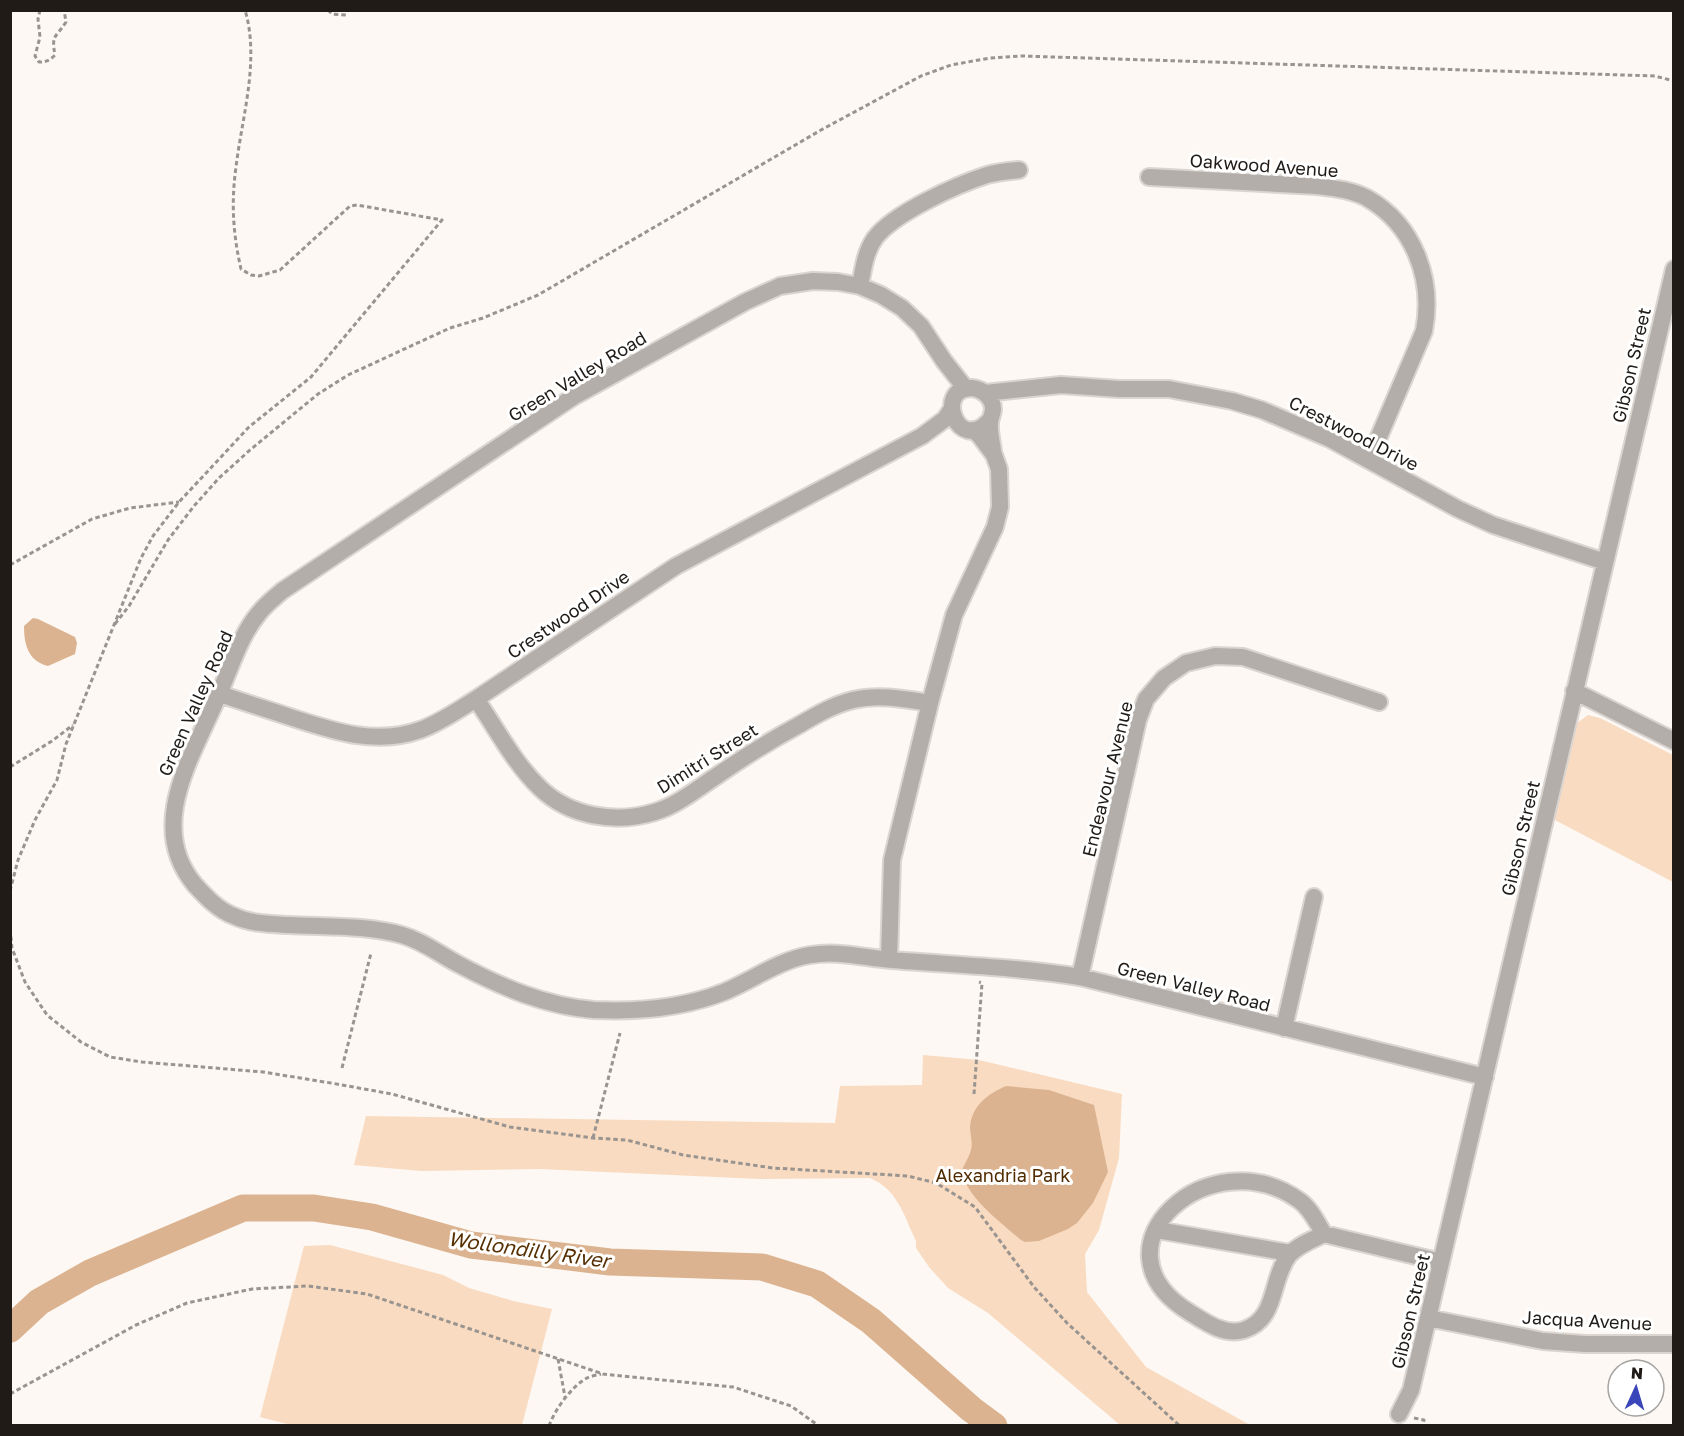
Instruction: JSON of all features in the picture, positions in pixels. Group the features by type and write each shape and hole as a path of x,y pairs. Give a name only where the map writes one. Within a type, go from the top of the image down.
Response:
{"street":[{"path":"860,286 866,258 874,239 892,221 961,184 989,174 1018,170"},
{"name":"Oakwood Avenue","path":"1149,177 1317,186 1343,190 1366,198 1399,225 1413,245 1422,267 1427,291 1427,313 1424,331 1369,460"},
{"name":"Gibson Street","path":"1400,1414 1411,1389 1672,279"},
{"name":"Green Valley Road","path":"994,455 961,410 944,361 921,326 902,308 881,295 860,286 813,281 780,286 745,302 573,397 282,591 258,613 241,643 176,795 172,823 176,850 187,875 209,901 234,916 262,924 380,930 403,935 521,994 559,1005 593,1010 659,1008 693,1002 722,993 777,965 807,955 834,952 889,960 1014,967 1080,977 1485,1077"},
{"name":"Crestwood Drive","path":"220,694 337,732 366,737 393,737 420,730 444,719 476,699 676,566 922,436 961,410 973,388 985,393 1060,385 1119,389 1169,389 1203,394 1262,410 1330,439 1493,525 1605,562"},
{"name":"Crestwood Drive","path":"961,410 979,429 998,404 1036,386"},
{"name":"Green Valley Road","path":"889,960 892,860 930,703 954,615 998,517 1001,485 994,455 991,416 993,403 985,393"},
{"name":"Endeavour Avenue","path":"1080,977 1138,720 1146,699 1164,678 1186,663 1215,656 1244,657 1379,702"},
{"path":"1574,691 1674,741"},
{"name":"Dimitri Street","path":"476,699 540,788 561,804 585,813 611,818 632,817 679,801 743,757 829,708 853,700 874,697 930,703"},
{"path":"1284,1028 1314,897"},
{"path":"1324,1234 1314,1216 1302,1202 1272,1187 1243,1181 1220,1182 1183,1198 1170,1209 1152,1239 1150,1252 1152,1267 1164,1293 1176,1304 1218,1329 1242,1331 1264,1317 1270,1306 1277,1278 1290,1253 1304,1243 1324,1234 1441,1262"},
{"path":"1157,1230 1290,1253"},
{"name":"Jacqua Avenue","path":"1428,1318 1543,1341 1585,1344 1674,1344"}],"path":[{"path":"40,10 38,19 40,37 34,56 39,62 49,61 55,56 54,36 66,22 65,11"},
{"path":"10,891 18,860 35,820 57,780 66,744 141,558 153,536 179,502 249,427 311,377 442,220 357,205 350,206 280,270 259,276 251,275 241,269 232,223 235,169 249,84 250,26 245,10"},
{"path":"328,10 332,14 346,15"},
{"path":"115,624 129,606 168,540 201,499 250,450 318,394 348,375 450,327 483,318 538,295 838,120 921,76 951,65 990,58 1022,56 1655,76 1674,81"},
{"path":"10,565 92,519 130,508 179,502"},
{"path":"10,767 52,741 74,724"},
{"path":"10,929 12,948 25,982 47,1015 81,1042 110,1057 142,1062 263,1072 331,1083 392,1094 510,1127 627,1140 683,1155 773,1168 908,1176 936,1184 975,1207 1034,1287 1067,1323 1180,1425"},
{"path":"342,1068 371,953"},
{"path":"974,1094 982,983 975,982"},
{"path":"593,1138 620,1033"},
{"path":"10,1394 136,1325 187,1303 252,1289 308,1286 367,1294 603,1374 733,1387 791,1406 819,1425"},
{"path":"558,1359 565,1397"},
{"path":"549,1425 565,1397 588,1377 603,1374"}],"green space":[{"path":"1588,715 1600,718 1673,755 1673,882 1553,819 1574,729 1577,723"},
{"name":"Alexandria Park","path":"923,1055 979,1060 1122,1094 1119,1158 1099,1230 1085,1254 1087,1292 1146,1367 1250,1425 1120,1425 988,1313 948,1288 916,1248 916,1241 899,1204 887,1189 870,1178 760,1179 539,1169 421,1171 354,1165 366,1116 835,1123 840,1086 922,1085"},
{"path":"330,1245 443,1275 469,1288 513,1301 552,1309 522,1425 295,1426 260,1417 304,1246"}],"shaded area":[{"path":"33,618 75,637 77,643 75,654 48,666 36,660 28,651 24,633 24,626"},
{"path":"1006,1086 1049,1090 1094,1105 1108,1172 1093,1203 1077,1223 1039,1241 1021,1240 994,1217 971,1191 961,1172 971,1150 970,1127 974,1112 982,1101"}],"waterway":[{"name":"Wollondilly River","path":"10,1329 39,1302 90,1273 243,1208 314,1208 372,1217 471,1245 610,1262 762,1267 817,1284 871,1321 971,1409 994,1426"}]}
